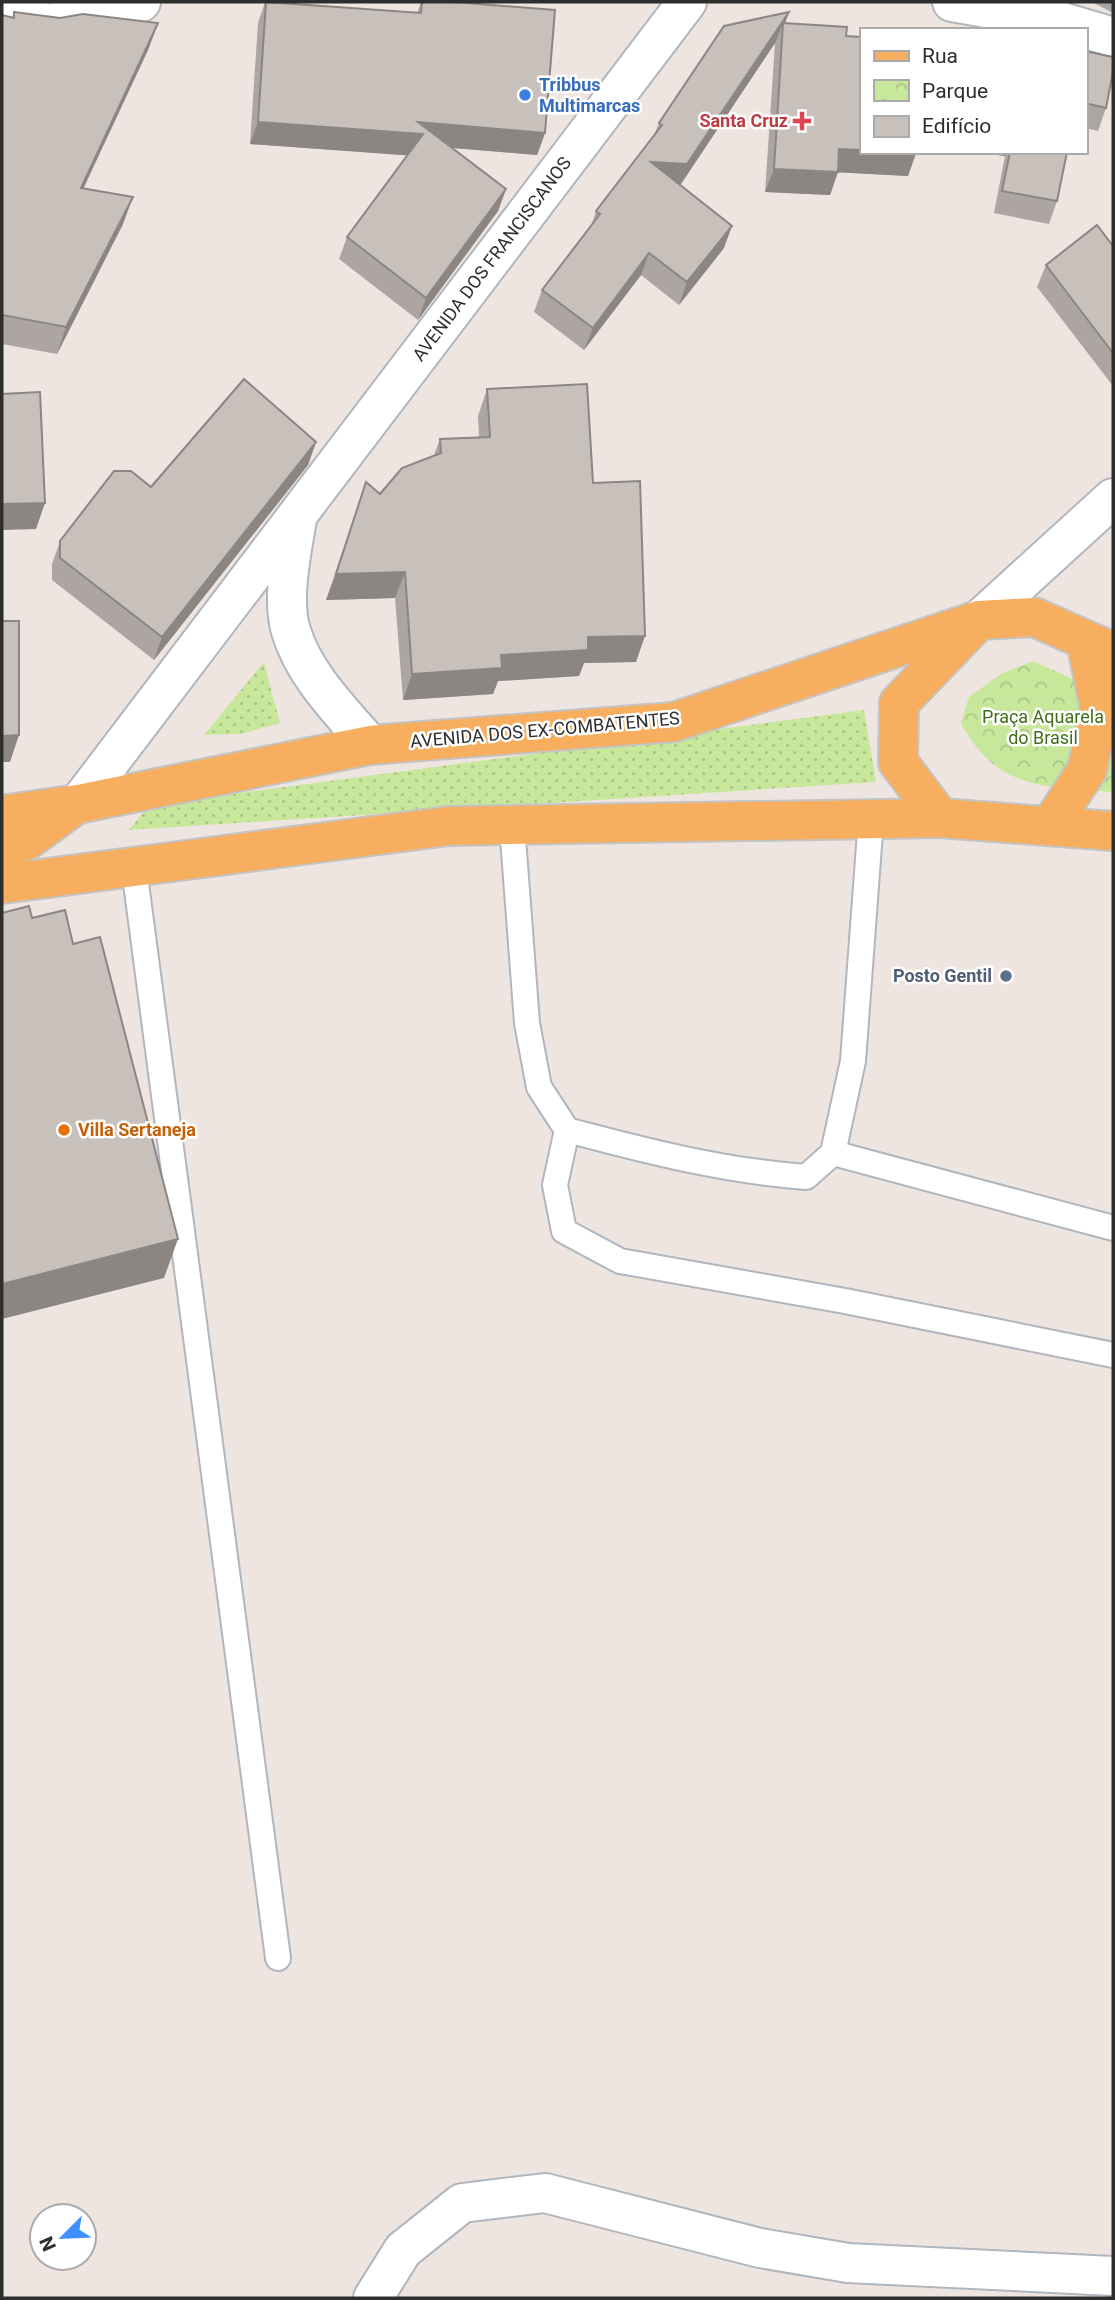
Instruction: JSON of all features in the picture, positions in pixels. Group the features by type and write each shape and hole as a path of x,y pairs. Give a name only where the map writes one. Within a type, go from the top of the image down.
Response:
{"main road":[{"path":"2,17 53,23 141,2"},
{"name":"AVENIDA DOS FRANCISCANOS","path":"78,803 688,2"},
{"path":"952,2 1059,21 1083,28"},
{"path":"1087,29 1113,37"},
{"path":"940,818 898,762 899,702 979,620 1113,498"},
{"name":"AVENIDA DOS FRANCISCANOS","path":"297,516 288,578 290,630 316,681 370,745"},
{"name":"AVENIDA DOS EX-COMBATENTES","path":"2,815 78,803 370,745 674,722 979,620 1034,617 1100,647"},
{"path":"1050,827 1087,770 1100,708 1100,647"},
{"path":"2,849 26,841 78,803"},
{"path":"2,884 448,826 940,818 1113,831"},
{"path":"373,2298 404,2250 462,2203 545,2193 760,2248 848,2263 1113,2276"}],"lane":[{"path":"512,825 530,1035 539,1087 567,1130 655,1153 761,1174 806,1177 833,1153 853,1061 871,819"},
{"path":"134,868 278,1958"},
{"path":"567,1130 555,1185 564,1231 620,1261 845,1301 1113,1356"},
{"path":"833,1153 1113,1228"}],"green space":[{"name":"Praça Aquarela do Brasil","path":"1033,661 1113,697 1113,792 1044,786 1007,773 990,761 975,745 961,723 969,697 1001,674"},
{"path":"264,662 280,723 241,734 204,735"},
{"path":"864,710 876,782 129,830 149,805"}],"building":[{"path":"266,2 421,13 422,2 555,10 545,133 418,122 506,189 426,298 347,237 423,134 258,122"},
{"path":"14,12 60,18 83,14 158,23 81,188 133,197 66,327 2,315 2,15 14,18"},
{"path":"789,12 687,164 651,162 732,226 687,282 649,253 593,328 542,290 600,214 596,211 662,125 659,123 724,26"},
{"name":"Santa Cruz","path":"783,23 847,27 846,36 860,37 860,150 839,149 838,172 774,169"},
{"path":"1087,51 1113,57 1106,108 1087,103"},
{"path":"1010,154 1067,154 1057,201 1002,191"},
{"path":"1097,225 1113,246 1113,353 1046,265"},
{"path":"244,379 316,442 162,637 60,558 60,541 114,471 131,471 151,487"},
{"path":"587,384 593,483 640,481 645,636 588,637 588,650 501,655 502,668 412,674 405,572 336,574 366,482 380,494 402,468 441,453 440,439 490,437 487,389"},
{"path":"40,392 45,503 2,504 2,394"},
{"path":"2,621 19,621 19,735 2,736"},
{"name":"Villa Sertaneja","path":"29,906 32,918 65,910 73,944 100,937 178,1239 2,1284 2,913"}],"place":[{"name":"Tribbus Multimarcas","path":"525,95"},
{"name":"Santa Cruz","path":"802,121"},
{"name":"Posto Gentil","path":"1006,976"},
{"name":"Villa Sertaneja","path":"64,1130"}]}
